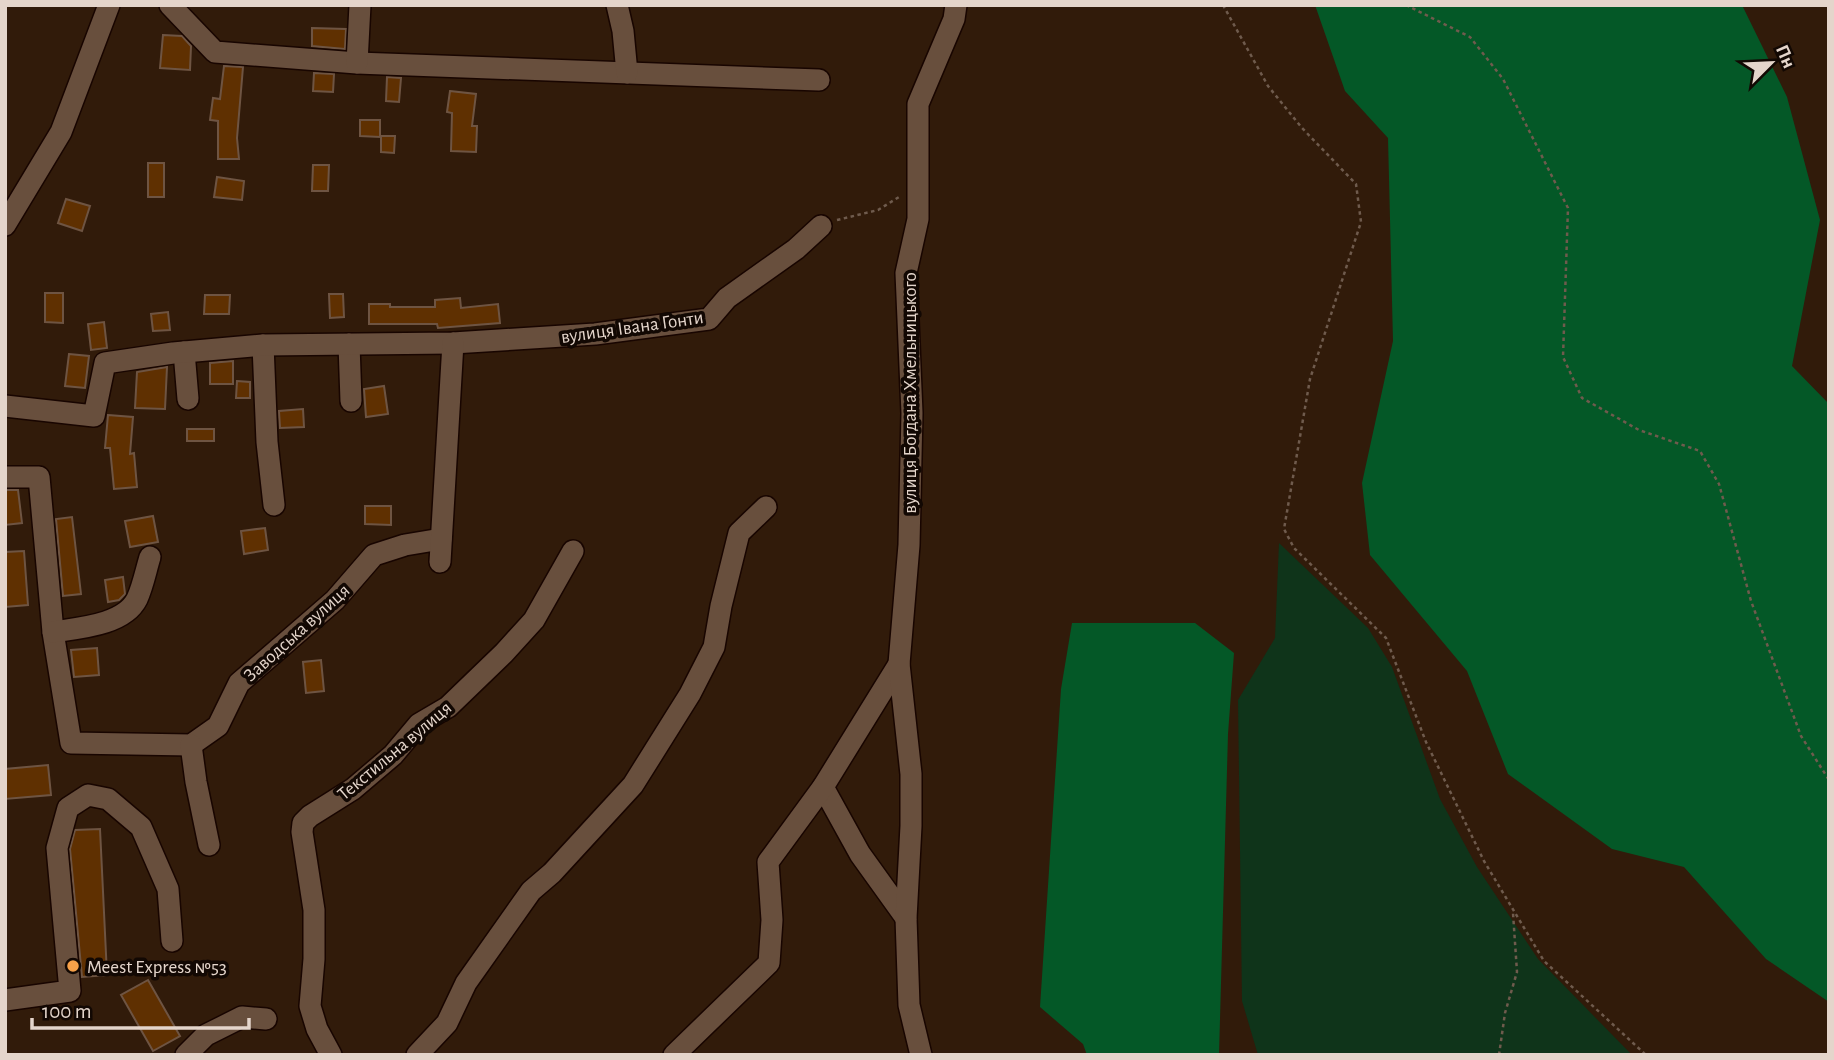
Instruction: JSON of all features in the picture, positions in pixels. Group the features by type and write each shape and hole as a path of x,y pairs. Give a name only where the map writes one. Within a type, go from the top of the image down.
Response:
{"street":[{"path":"5,225 61,132 109,5"},
{"path":"170,5 215,52 357,63 819,80"},
{"path":"357,63 360,5"},
{"path":"617,5 627,73"},
{"name":"вулиця Богдана Хмельницького","path":"921,1055 909,1005 906,918 911,774 899,664 909,545 912,413 906,273 918,219 918,104 954,19 957,5"},
{"name":"вулиця Івана Гонти","path":"5,406 94,416 105,363 184,352 263,345 453,343 595,334 709,319 727,298 796,249 821,226"},
{"path":"440,562 453,343"},
{"path":"349,344 351,401"},
{"path":"263,345 267,442 274,505"},
{"path":"184,352 188,399"},
{"path":"5,477 39,477 53,632 71,743 191,745 209,845"},
{"path":"417,1055 447,1023 466,983 531,891 552,873 633,785 690,694 714,647 739,533 766,507"},
{"name":"Заводська вулиця","path":"191,745 218,726 239,683 335,600 374,555 405,545 441,539"},
{"name":"Текстильна вулиця","path":"331,1055 317,1029 310,1006 314,911 303,824 317,810 353,789 393,755 419,724 448,707 504,653 534,620 573,551"},
{"path":"53,632 99,624 116,618 136,601 150,557"},
{"name":"вулиця Богдана Хмельницького","path":"674,1055 769,963 772,920 768,862 823,788 899,664"},
{"path":"823,788 860,853 906,918"},
{"path":"5,1000 69,991 57,848 68,808 88,794 108,799 141,827 169,889 172,941"},
{"path":"186,1055 206,1035 242,1017 265,1019"}],"path":[{"path":"1223,5 1268,86 1302,128 1356,184 1361,222 1310,379 1284,529 1294,548 1386,638 1426,742 1484,861 1544,961 1646,1055"},
{"path":"1406,5 1470,37 1503,79 1568,208 1563,357 1582,398 1639,430 1700,451 1719,484 1751,601 1801,736 1829,780"},
{"path":"821,226 878,210 894,202 918,182"},
{"path":"1499,1055 1505,1013 1517,972 1513,909"}],"green space":[{"path":"1315,5 1742,5 1787,97 1820,220 1792,366 1829,404 1829,1002 1766,959 1684,867 1612,849 1508,774 1467,671 1370,555 1362,483 1393,341 1388,138 1345,91"},
{"path":"1279,543 1368,628 1392,667 1440,799 1477,867 1538,959 1632,1055 1258,1055 1242,1001 1238,700 1275,638"},
{"path":"1072,623 1195,623 1234,653 1228,734 1219,1055 1087,1055 1083,1044 1040,1007 1061,689"}],"building":[{"path":"312,28 346,29 345,49 312,46"},
{"path":"163,35 182,36 191,46 190,70 160,68"},
{"path":"224,66 243,67 237,138 239,159 218,159 218,121 210,120 213,98 220,99"},
{"path":"314,73 334,74 333,92 313,91"},
{"path":"387,77 401,78 399,102 386,101"},
{"path":"450,91 476,94 472,126 477,126 476,152 451,151 452,113 447,112"},
{"path":"360,120 380,120 380,137 360,136"},
{"path":"381,136 395,136 394,153 381,152"},
{"path":"148,163 164,163 164,197 148,197"},
{"path":"313,165 329,165 328,191 312,191"},
{"path":"217,177 244,181 242,200 214,197"},
{"path":"66,199 90,206 82,231 58,223"},
{"path":"45,293 63,293 63,323 45,322"},
{"path":"329,294 343,294 344,317 330,318"},
{"path":"205,295 230,295 229,314 204,314"},
{"path":"460,298 461,308 498,304 500,323 438,328 437,324 369,324 369,304 435,307 435,300"},
{"path":"168,312 170,330 153,331 151,314"},
{"path":"104,322 107,348 91,350 88,324"},
{"path":"69,354 89,356 85,388 65,386"},
{"path":"233,361 233,384 210,384 210,363"},
{"path":"167,367 165,409 135,408 137,372"},
{"path":"237,381 250,382 250,398 236,398"},
{"path":"384,386 388,414 366,417 364,389"},
{"path":"303,409 304,427 280,428 279,411"},
{"path":"108,415 133,417 130,454 134,453 137,487 114,489 110,448 105,448"},
{"path":"187,429 214,429 214,441 187,441"},
{"path":"5,490 18,490 22,523 5,525"},
{"path":"365,506 391,506 391,525 365,524"},
{"path":"153,516 158,542 130,547 125,521"},
{"path":"72,517 81,594 63,596 56,519"},
{"path":"265,528 268,550 244,554 241,531"},
{"path":"24,551 28,605 5,607 5,552"},
{"path":"123,577 125,594 119,600 108,602 105,580"},
{"path":"97,648 99,675 74,677 71,650"},
{"path":"321,660 324,691 306,693 303,662"},
{"path":"48,765 51,795 5,799 5,769"},
{"path":"100,829 107,975 82,977 70,849 75,830"},
{"path":"148,980 180,1036 153,1051 121,995"}],"place":[{"name":"Meest Express №53","path":"73,966"}]}
